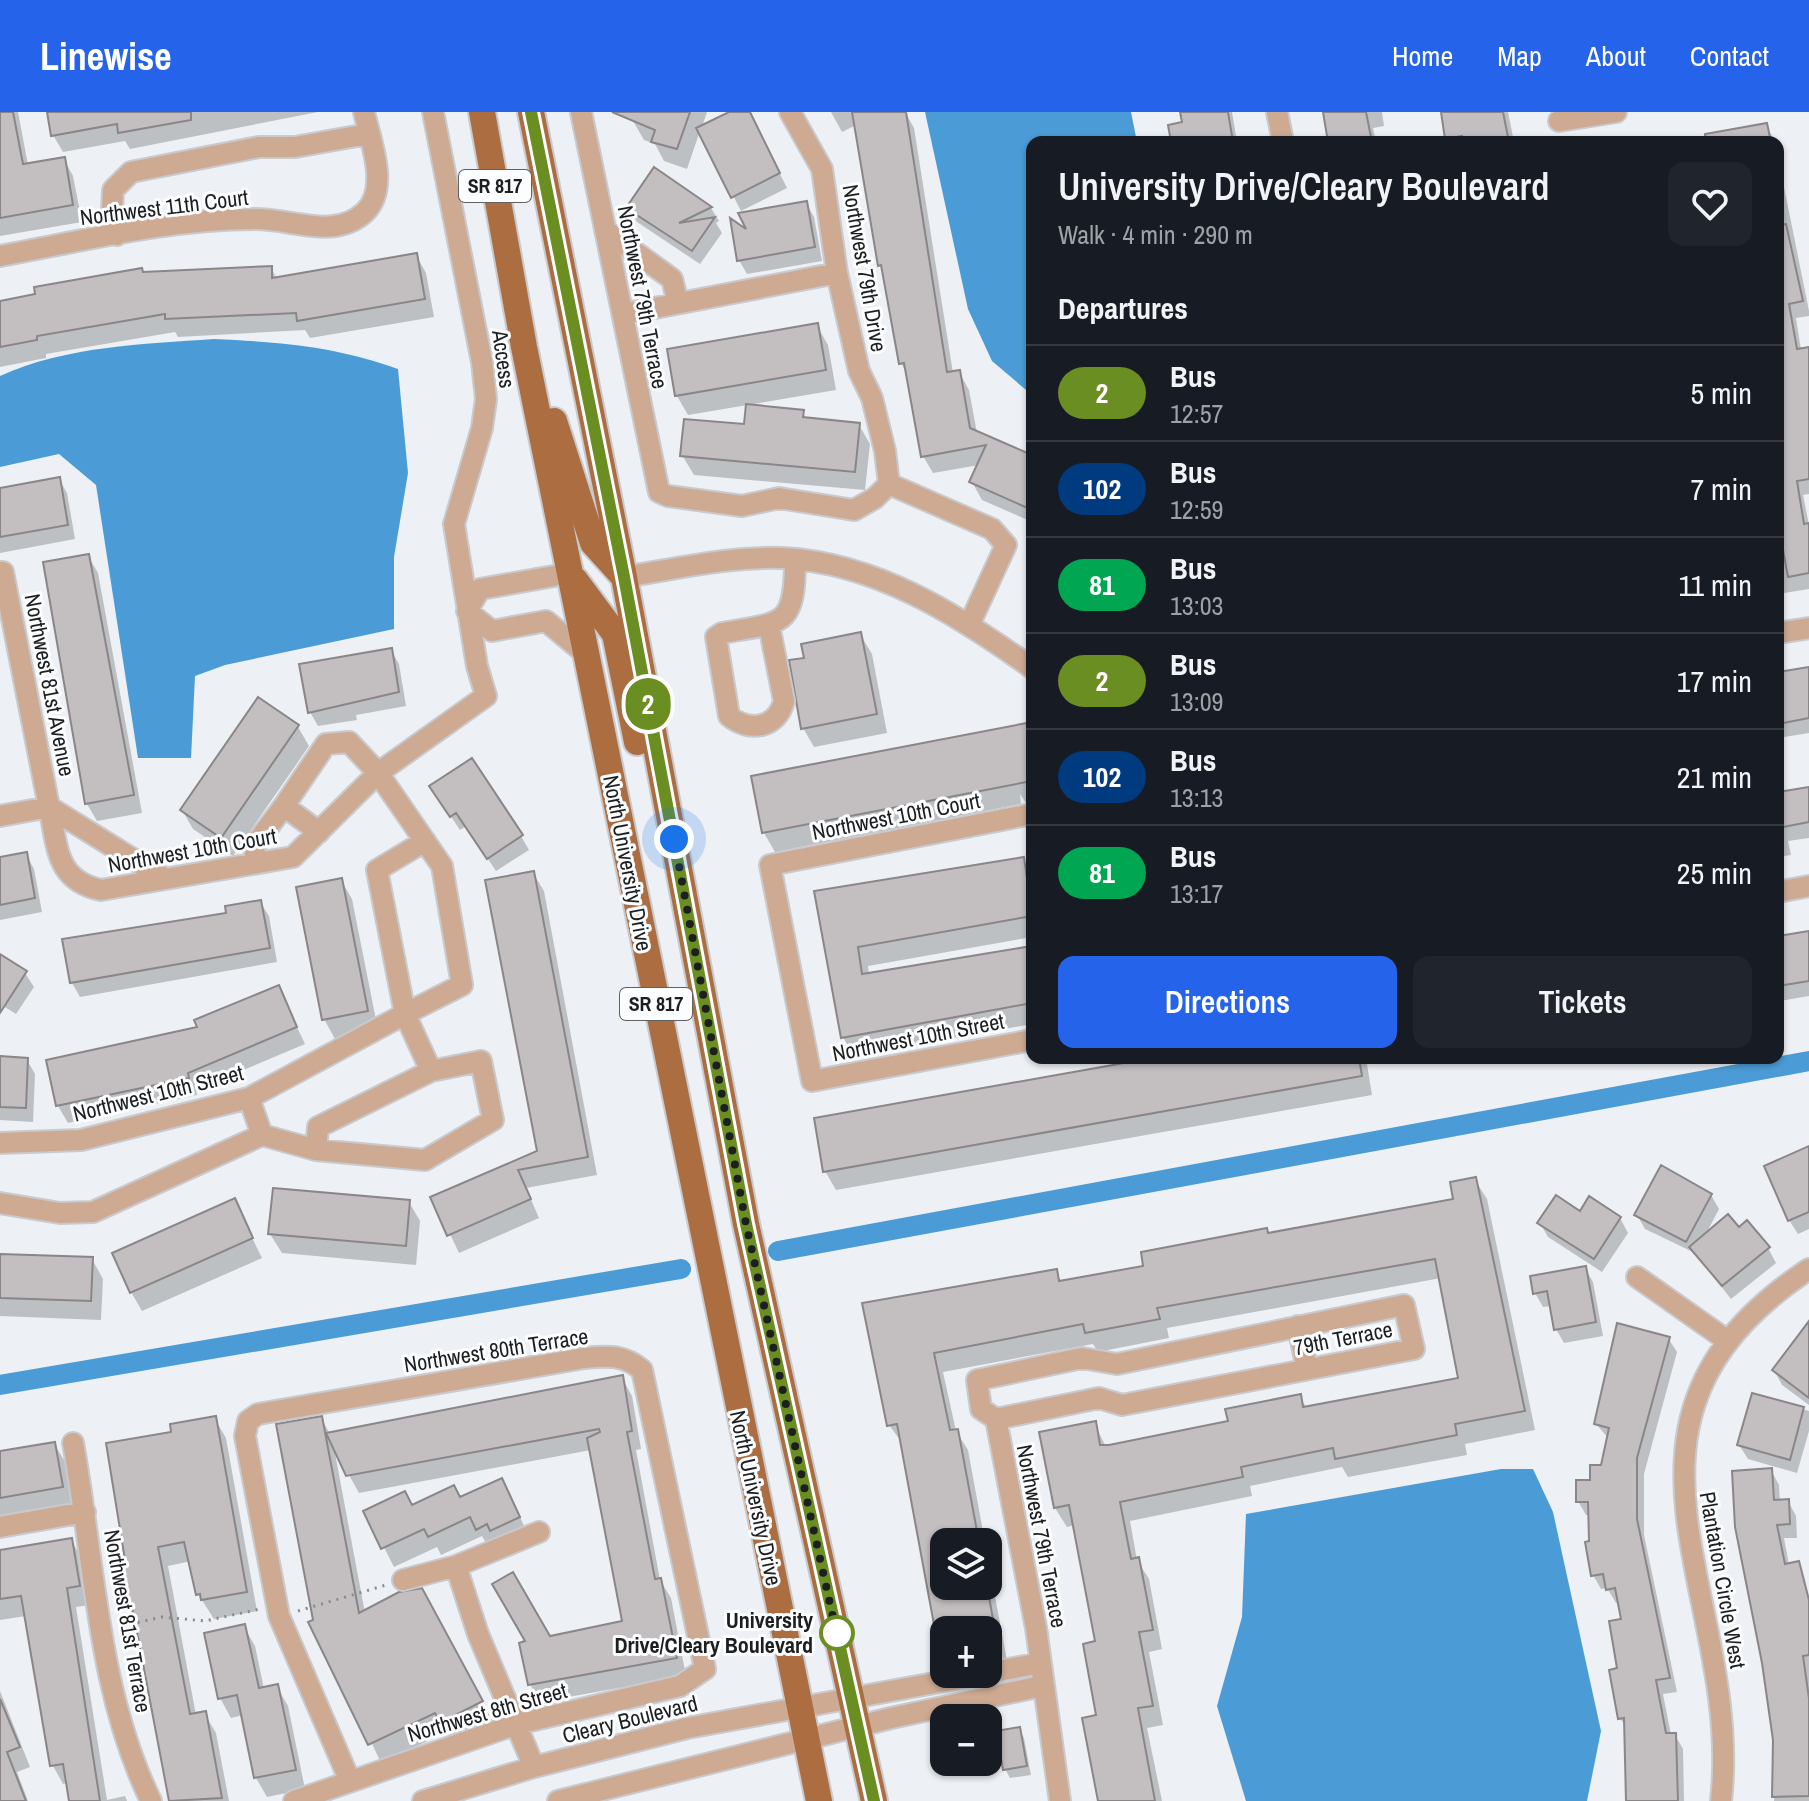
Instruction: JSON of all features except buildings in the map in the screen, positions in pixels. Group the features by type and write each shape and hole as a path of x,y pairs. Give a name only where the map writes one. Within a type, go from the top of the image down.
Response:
{"main road":[{"name":"North University Drive","path":"482,112 524,347 819,1801"},
{"name":"SR 817","path":"531,112 624,577 746,1224 874,1801"},
{"path":"524,347 541,377 593,543 624,577"},
{"path":"571,573 615,634 667,875 683,891"}],"street":[{"path":"117,235 112,211 113,190 131,172 259,147 295,147 368,134 364,112"},
{"name":"Access","path":"433,112 482,362 486,399 482,428 454,524 467,611 486,696"},
{"name":"Northwest 79th Drive","path":"790,112 822,169 837,273 859,371 872,398 885,451 889,484"},
{"path":"1277,112 1282,136"},
{"path":"1562,136 1558,116 1616,112"},
{"name":"Northwest 79th Terrace","path":"584,116 659,492 668,496 742,506 779,498 854,510 875,498 889,484"},
{"name":"Northwest 11th Court","path":"0,256 225,219 263,218 334,228 350,223 367,210 375,195 377,173 368,134"},
{"path":"605,230 672,279 678,303"},
{"path":"623,314 837,273"},
{"path":"889,484 992,529 1006,545 970,623"},
{"path":"624,577 743,559 795,559 848,568 970,623 1026,664"},
{"path":"769,625 784,701 781,713 755,727 739,724 729,716 716,637 722,633 769,625 785,616 792,605 795,559"},
{"name":"Northwest 81st Avenue","path":"2,572 49,807"},
{"path":"571,573 480,589 467,611 492,631 546,621 587,655"},
{"path":"1784,632 1809,628"},
{"name":"Northwest 10th Court","path":"49,807 63,868 79,885 101,890 293,857 378,773 486,696"},
{"path":"256,863 254,846 326,744 349,742 378,773 442,866 462,985 405,1014"},
{"path":"284,806 319,832"},
{"path":"0,816 49,807 165,879"},
{"name":"Northwest 10th Court","path":"812,1081 770,865 1026,815"},
{"path":"425,841 377,870 405,1014 431,1071"},
{"path":"1784,891 1809,886"},
{"name":"Northwest 10th Street","path":"0,1143 81,1140 249,1098 405,1014"},
{"name":"Northwest 10th Street","path":"812,1081 1026,1041"},
{"path":"0,1203 60,1213 93,1212 262,1135 316,1150 425,1160 493,1120 481,1061 431,1071 318,1127 316,1150"},
{"path":"249,1098 262,1135"},
{"name":"Plantation Circle West","path":"1721,1801 1724,1746 1719,1698 1682,1490 1684,1456 1699,1393 1728,1341 1778,1290 1809,1269"},
{"path":"1637,1277 1728,1341"},
{"name":"79th Terrace","path":"1404,1305 1414,1349 1122,1405 1099,1398 996,1419 981,1409 977,1380 1082,1358 1117,1364 1298,1326 1404,1305"},
{"path":"1298,1326 1307,1369"},
{"name":"Northwest 80th Terrace","path":"278,1611 245,1436 248,1421 258,1414 584,1358 611,1356 629,1359 642,1370 705,1669 697,1677"},
{"path":"1099,1398 1102,1361"},
{"name":"Northwest 79th Terrace","path":"996,1419 1036,1628 1060,1801"},
{"name":"Northwest 81st Terrace","path":"73,1443 112,1697 133,1763 151,1801"},
{"path":"0,1527 85,1512"},
{"path":"403,1580 456,1566 539,1532"},
{"path":"456,1566 478,1634 534,1767"},
{"path":"278,1611 349,1779"},
{"path":"1002,1671 1040,1663"},
{"name":"Northwest 8th Street","path":"294,1801 349,1779 517,1724 680,1686 697,1677"},
{"path":"851,1699 930,1684"},
{"path":"558,1801 858,1727 1042,1686"},
{"name":"Cleary Boulevard","path":"423,1801 534,1767 687,1728 851,1699"}],"path":[{"path":"102,1630 162,1617 205,1621 278,1611 403,1580"}],"water":[{"path":"925,112 1131,112 1136,136 1026,136 1026,390 992,361 968,309"},
{"path":"214,339 307,346 398,369 408,473 394,557 394,629 225,665 195,676 191,758 138,758 96,485 59,454 0,467 0,376 78,352"},
{"path":"1501,1469 1533,1469 1553,1512 1601,1731 1587,1801 1246,1801 1217,1706 1242,1617 1246,1514"}],"waterway":[{"path":"778,1251 1809,1061"},
{"path":"0,1385 681,1269"}],"bus line":[{"name":"2","path":"531,112 624,577 746,1224 874,1801"}],"place":[{"name":"University Drive/Cleary Boulevard","path":"837,1633"}],"route":[{"path":"674,839 746,1224 838,1640 837,1633"}]}
